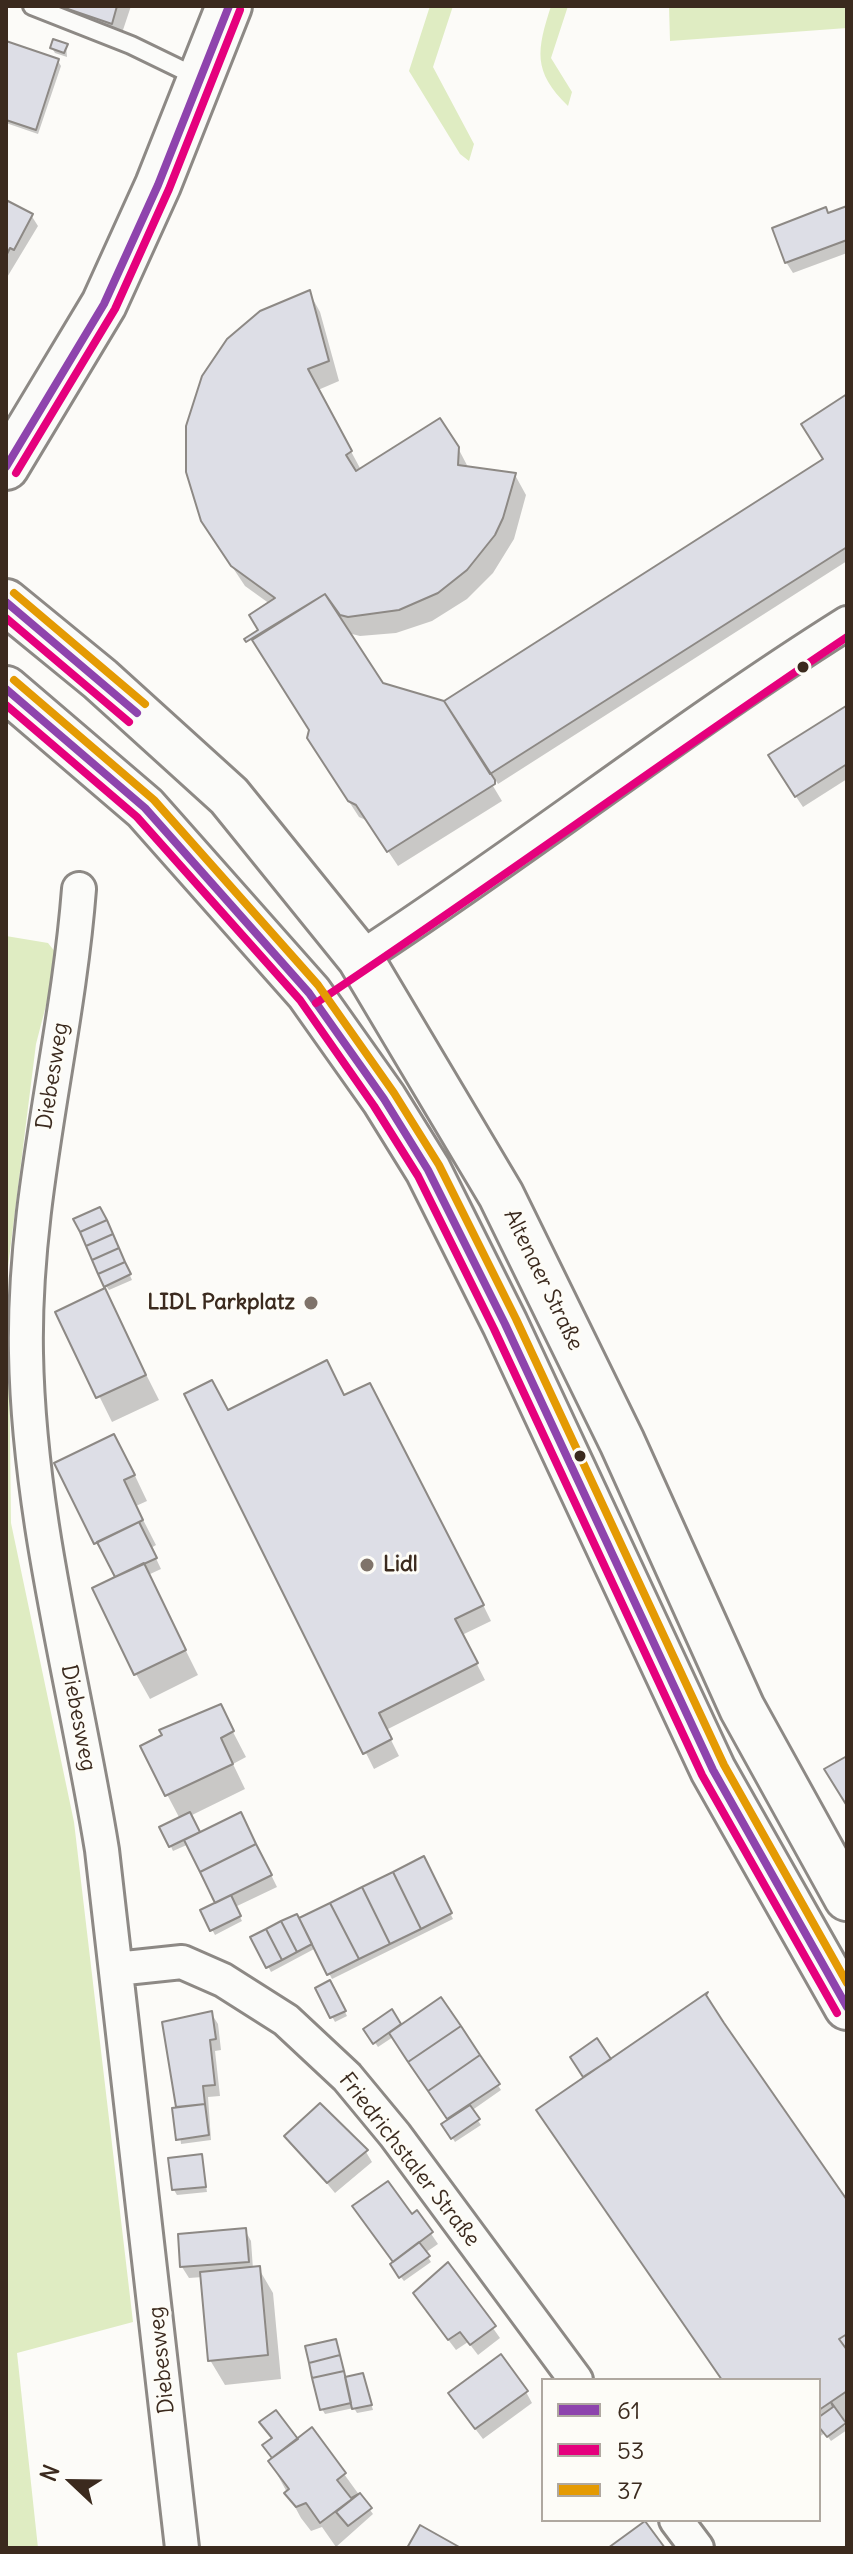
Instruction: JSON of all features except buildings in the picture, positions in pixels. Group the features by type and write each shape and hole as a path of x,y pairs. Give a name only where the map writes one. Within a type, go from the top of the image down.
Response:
{"main road":[{"path":"6,467 104,304 229,6"},
{"name":"Altenaer Straße","path":"6,602 100,679 229,796 360,958 501,1195 622,1442 742,1708 847,1898"},
{"path":"6,689 145,808 309,993 384,1099 428,1170 505,1324 696,1733 847,2007"},
{"path":"6,733 66,740"},
{"path":"309,993 360,958"},
{"path":"653,1642 701,1616"},
{"path":"696,1733 742,1708"}],"street":[{"path":"360,958 464,890 708,716 847,623"},
{"name":"Diebesweg","path":"79,889 29,1246 26,1352 29,1434 46,1564 85,1742 116,1969 182,2548"},
{"name":"Friedrichstaler Straße","path":"116,1969 182,1962 223,1980 286,2020 347,2077 395,2135 575,2378"},
{"path":"678,2522 697,2548"}],"lane":[{"path":"32,6 131,45 200,79"}],"green space":[{"path":"430,6 453,6 433,67 474,144 469,161 460,154 409,71"},
{"path":"551,6 568,6 551,58 572,92 568,106 543,71 541,48"},
{"path":"669,6 847,6 847,28 670,41"},
{"path":"6,936 48,943 56,953 36,1044 8,1267 11,1523 74,1822 133,2322 17,2353 38,2548 6,2548"}],"transit line":[{"name":"61","path":"6,467 104,304 158,185 229,6"},
{"name":"53","path":"16,473 115,309 169,189 240,10"},
{"name":"37","path":"14,593 145,704"},
{"name":"61","path":"6,602 137,713"},
{"name":"53","path":"6,618 129,722"},
{"name":"53","path":"316,1003 847,637"},
{"name":"37","path":"14,680 154,800 318,985 394,1093 439,1165 516,1319 724,1765 847,1983"},
{"name":"61","path":"6,689 145,808 309,993 384,1099 428,1170 505,1324 713,1770 847,2007"},
{"name":"53","path":"6,705 137,817 300,1000 374,1106 418,1176 494,1329 702,1775 837,2013"}],"place":[{"name":"LIDL Parkplatz","path":"311,1303"},
{"name":"Lidl","path":"367,1565"}]}
